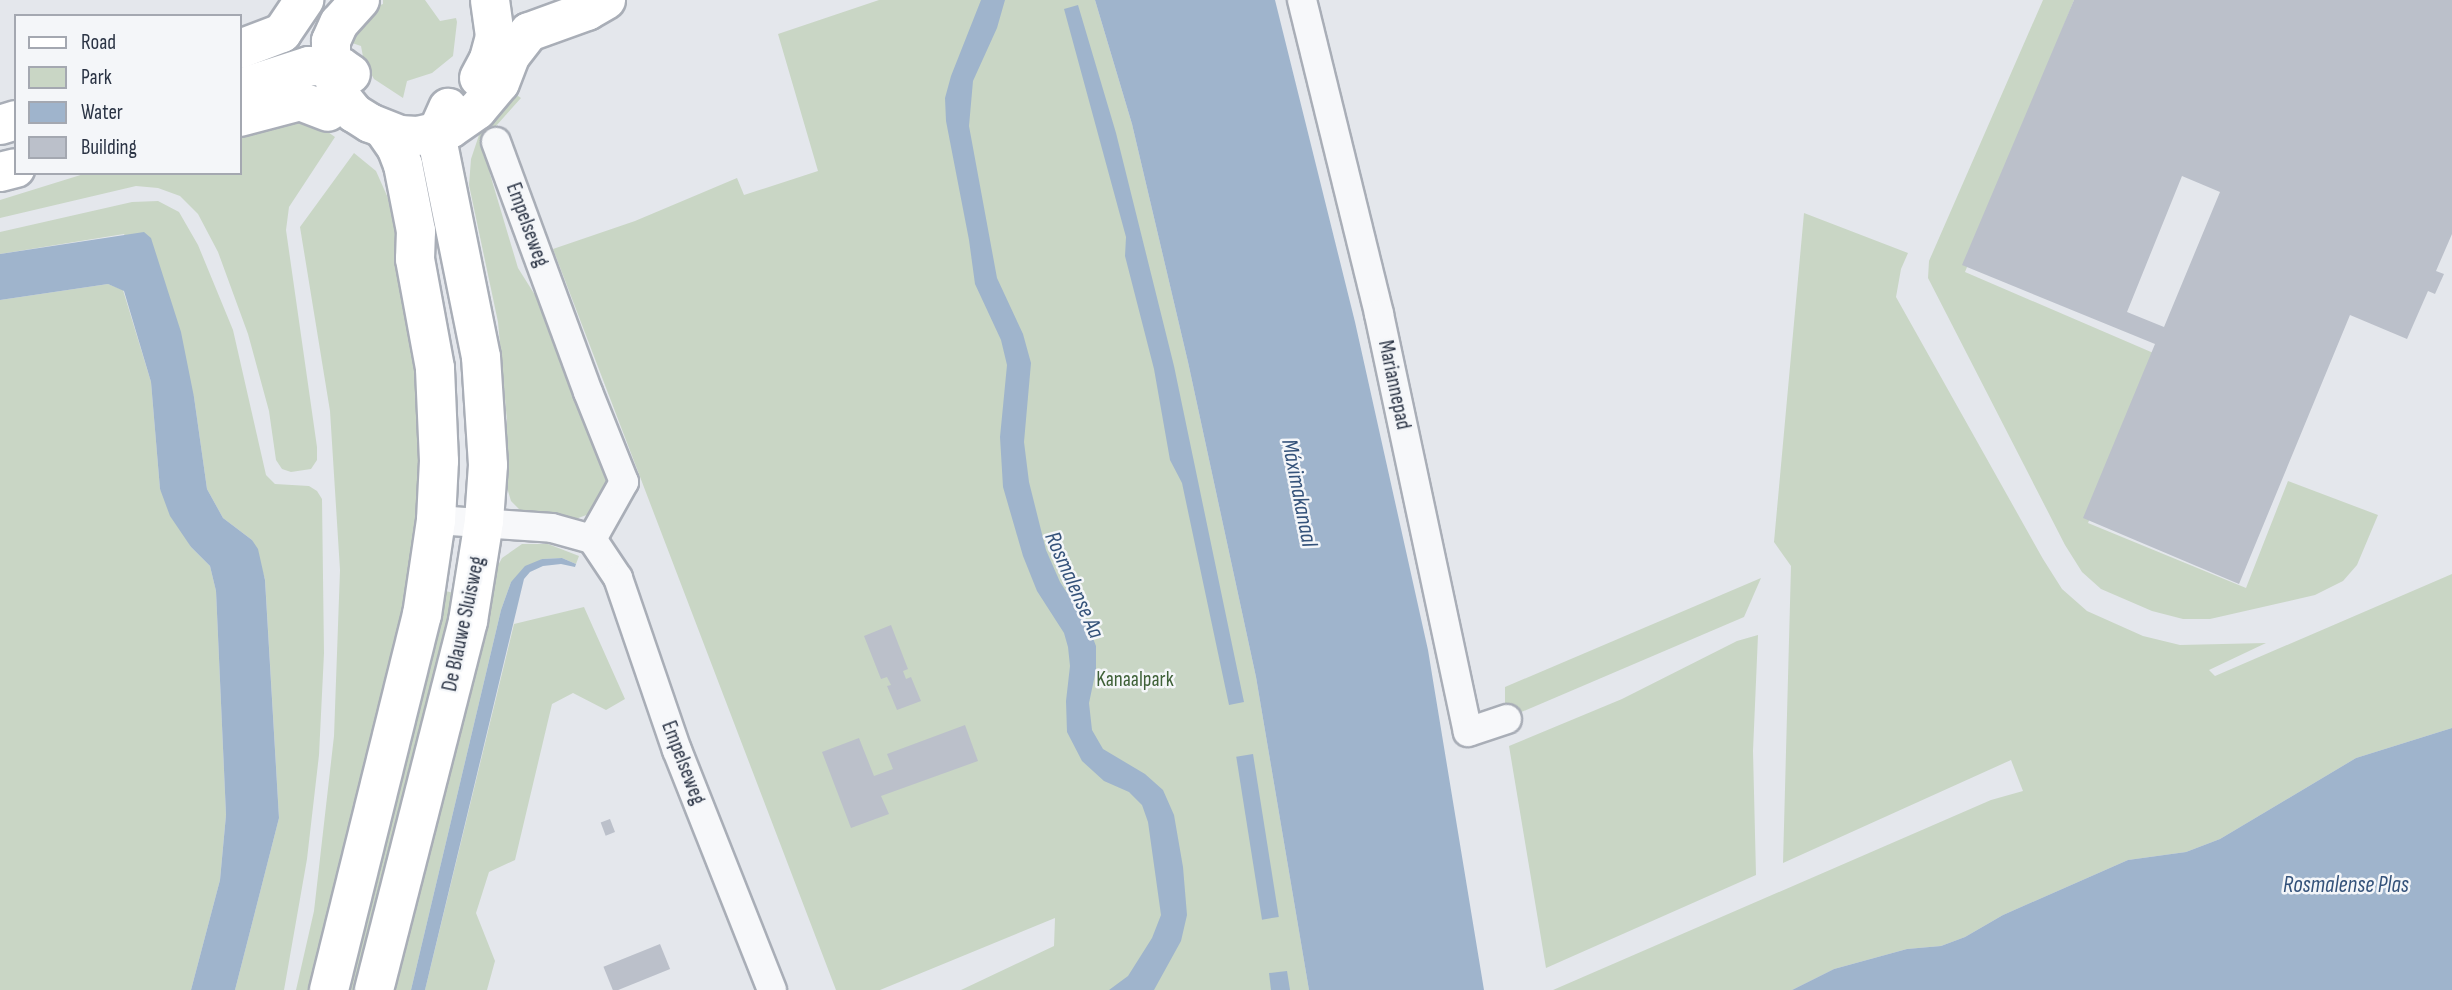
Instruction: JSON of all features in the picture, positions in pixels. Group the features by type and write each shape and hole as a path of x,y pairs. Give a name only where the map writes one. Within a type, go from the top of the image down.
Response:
{"main road":[{"path":"323,83 335,30 360,0"},
{"name":"De Blauwe Sluisweg","path":"374,990 468,621 484,521 488,465 482,370 460,252 469,226 456,153 438,122 427,92 454,75 467,57 473,32 467,0"},
{"path":"504,23 575,0"},
{"path":"504,23 587,11 606,0"},
{"path":"310,10 308,45 323,83 383,143 438,122 490,97 520,41 504,23"},
{"path":"242,49 274,38 310,10"},
{"path":"242,65 299,44 310,10"},
{"path":"242,116 300,100 346,69 365,95 385,109 438,122"},
{"path":"242,88 323,83"},
{"path":"242,102 323,83"},
{"name":"De Blauwe Sluisweg","path":"329,990 422,615 436,520 439,461 435,368 415,259 401,232 383,143"}],"street":[{"name":"Mariannepad","path":"1302,0 1380,314 1468,732 1507,719"},
{"name":"Empelseweg","path":"496,142 624,482 592,539 618,578 677,750 772,990"},
{"path":"436,520 484,521 552,528 592,539"}],"green space":[{"path":"383,0 425,0 440,21 456,18 457,22 453,56 432,73 407,81 403,98 374,79 364,62 361,46 346,41 366,10 383,4"},
{"name":"Kanaalpark","path":"879,0 1095,0 1132,124 1188,362 1256,677 1309,990 961,990 1054,946 1055,918 880,990 836,990 553,249 635,221 737,178 744,195 818,171 778,34"},
{"path":"2043,0 2074,0 1965,272 2158,355 2088,523 2246,588 2288,481 2378,515 2357,565 2343,581 2315,595 2210,619 2183,619 2152,611 2101,589 2082,572 2065,545 1928,278 1929,261"},
{"path":"511,91 521,98 496,126 487,149 490,174 518,268 557,330 608,471 606,489 595,512 567,522 539,519 521,511 511,501 505,481 507,421 498,322 469,185 471,159 481,129"},
{"path":"295,119 318,125 335,137 289,207 286,230 317,447 317,460 311,469 291,472 282,469 276,460 269,411 248,334 218,252 198,214 180,196 158,188 136,186 0,218 0,200 81,175 242,175 242,126"},
{"path":"354,153 376,171 388,198 401,261 418,355 422,512 408,601 313,990 296,990 314,911 334,736 340,570 330,411 300,227"},
{"path":"158,201 179,212 198,245 233,330 266,475 275,484 309,486 317,491 322,499 324,653 319,755 307,859 284,990 235,990 279,818 265,579 252,540 223,518 207,489 194,397 124,234 0,254 0,232 132,202"},
{"path":"1804,213 1908,253 1901,269 1896,297 2043,559 2062,589 2087,611 2143,636 2180,645 2266,643 2209,670 2215,676 2452,574 2452,728 2356,758 2220,839 2186,852 2128,860 2003,915 1965,937 1941,946 1907,949 1834,969 1792,990 1553,990 1991,800 2023,791 2011,760 1783,863 1791,566 1774,542"},
{"path":"108,284 123,290 151,382 160,489 191,547 210,566 216,591 226,815 220,880 191,990 0,990 0,300"},
{"path":"522,544 548,544 579,556 576,564 562,558 542,559 511,582 501,610 411,990 391,990 494,573 502,558"},
{"path":"1761,578 1744,617 1505,719 1505,687"},
{"path":"441,590 459,594 367,990 349,990"},
{"path":"584,607 625,699 606,710 573,693 552,704 515,860 489,872 476,913 495,961 487,990 425,990 514,624"},
{"path":"1758,635 1753,751 1756,875 1546,968 1509,746 1622,699 1737,641"}],"water":[{"path":"981,0 1005,0 997,28 973,81 969,126 997,278 1023,334 1031,363 1024,442 1029,482 1046,550 1060,582 1087,623 1096,646 1096,670 1089,703 1092,730 1103,749 1145,774 1163,790 1174,815 1183,867 1187,915 1181,941 1154,990 1109,990 1128,976 1152,938 1161,915 1148,822 1142,805 1129,792 1104,781 1082,761 1067,732 1066,701 1070,666 1068,647 1064,633 1037,591 1023,556 1003,487 1000,437 1007,365 1001,340 975,284 946,121 945,98 951,76"},
{"name":"Máximakanaal","path":"1095,0 1275,0 1355,322 1428,650 1484,990 1309,990 1256,677 1188,362 1132,124"},
{"path":"1078,5 1116,133 1174,366 1244,702 1229,705 1182,483 1170,460 1154,369 1125,256 1126,237 1064,9"},
{"path":"144,232 151,238 181,332 194,397 207,489 223,518 252,540 258,549 265,580 279,818 235,990 191,990 220,880 226,815 216,591 210,566 191,547 170,516 160,489 151,382 124,291 108,284 0,300 0,254"},
{"path":"562,558 576,564 575,567 561,564 543,566 530,572 524,579 425,990 411,990 501,610 511,582 525,566 542,559"},
{"name":"Rosmalense Plas","path":"2452,728 2452,990 1792,990 1834,969 1907,949 1941,946 1965,937 2003,915 2128,860 2186,852 2220,839 2356,758"},
{"path":"1253,754 1279,917 1262,920 1236,757"},
{"path":"1287,971 1290,990 1271,990 1269,973"}],"building":[{"path":"2074,0 2452,0 2452,234 2436,271 2444,274 2435,294 2428,291 2407,339 2350,315 2239,584 2083,518 2155,344 1962,265","holes":["2182,176 2220,192 2164,327 2127,312"]},
{"path":"891,625 908,669 903,671 906,679 911,677 921,701 897,710 887,686 891,685 887,677 881,679 864,636"},
{"path":"965,725 978,761 881,796 889,814 851,828 822,752 859,738 874,776 893,769 887,754"},
{"path":"610,819 615,832 606,836 601,823"},
{"path":"660,944 670,969 613,990 603,967"}],"water label":[{"name":"Rosmalense Aa","path":"1074,585"}]}
